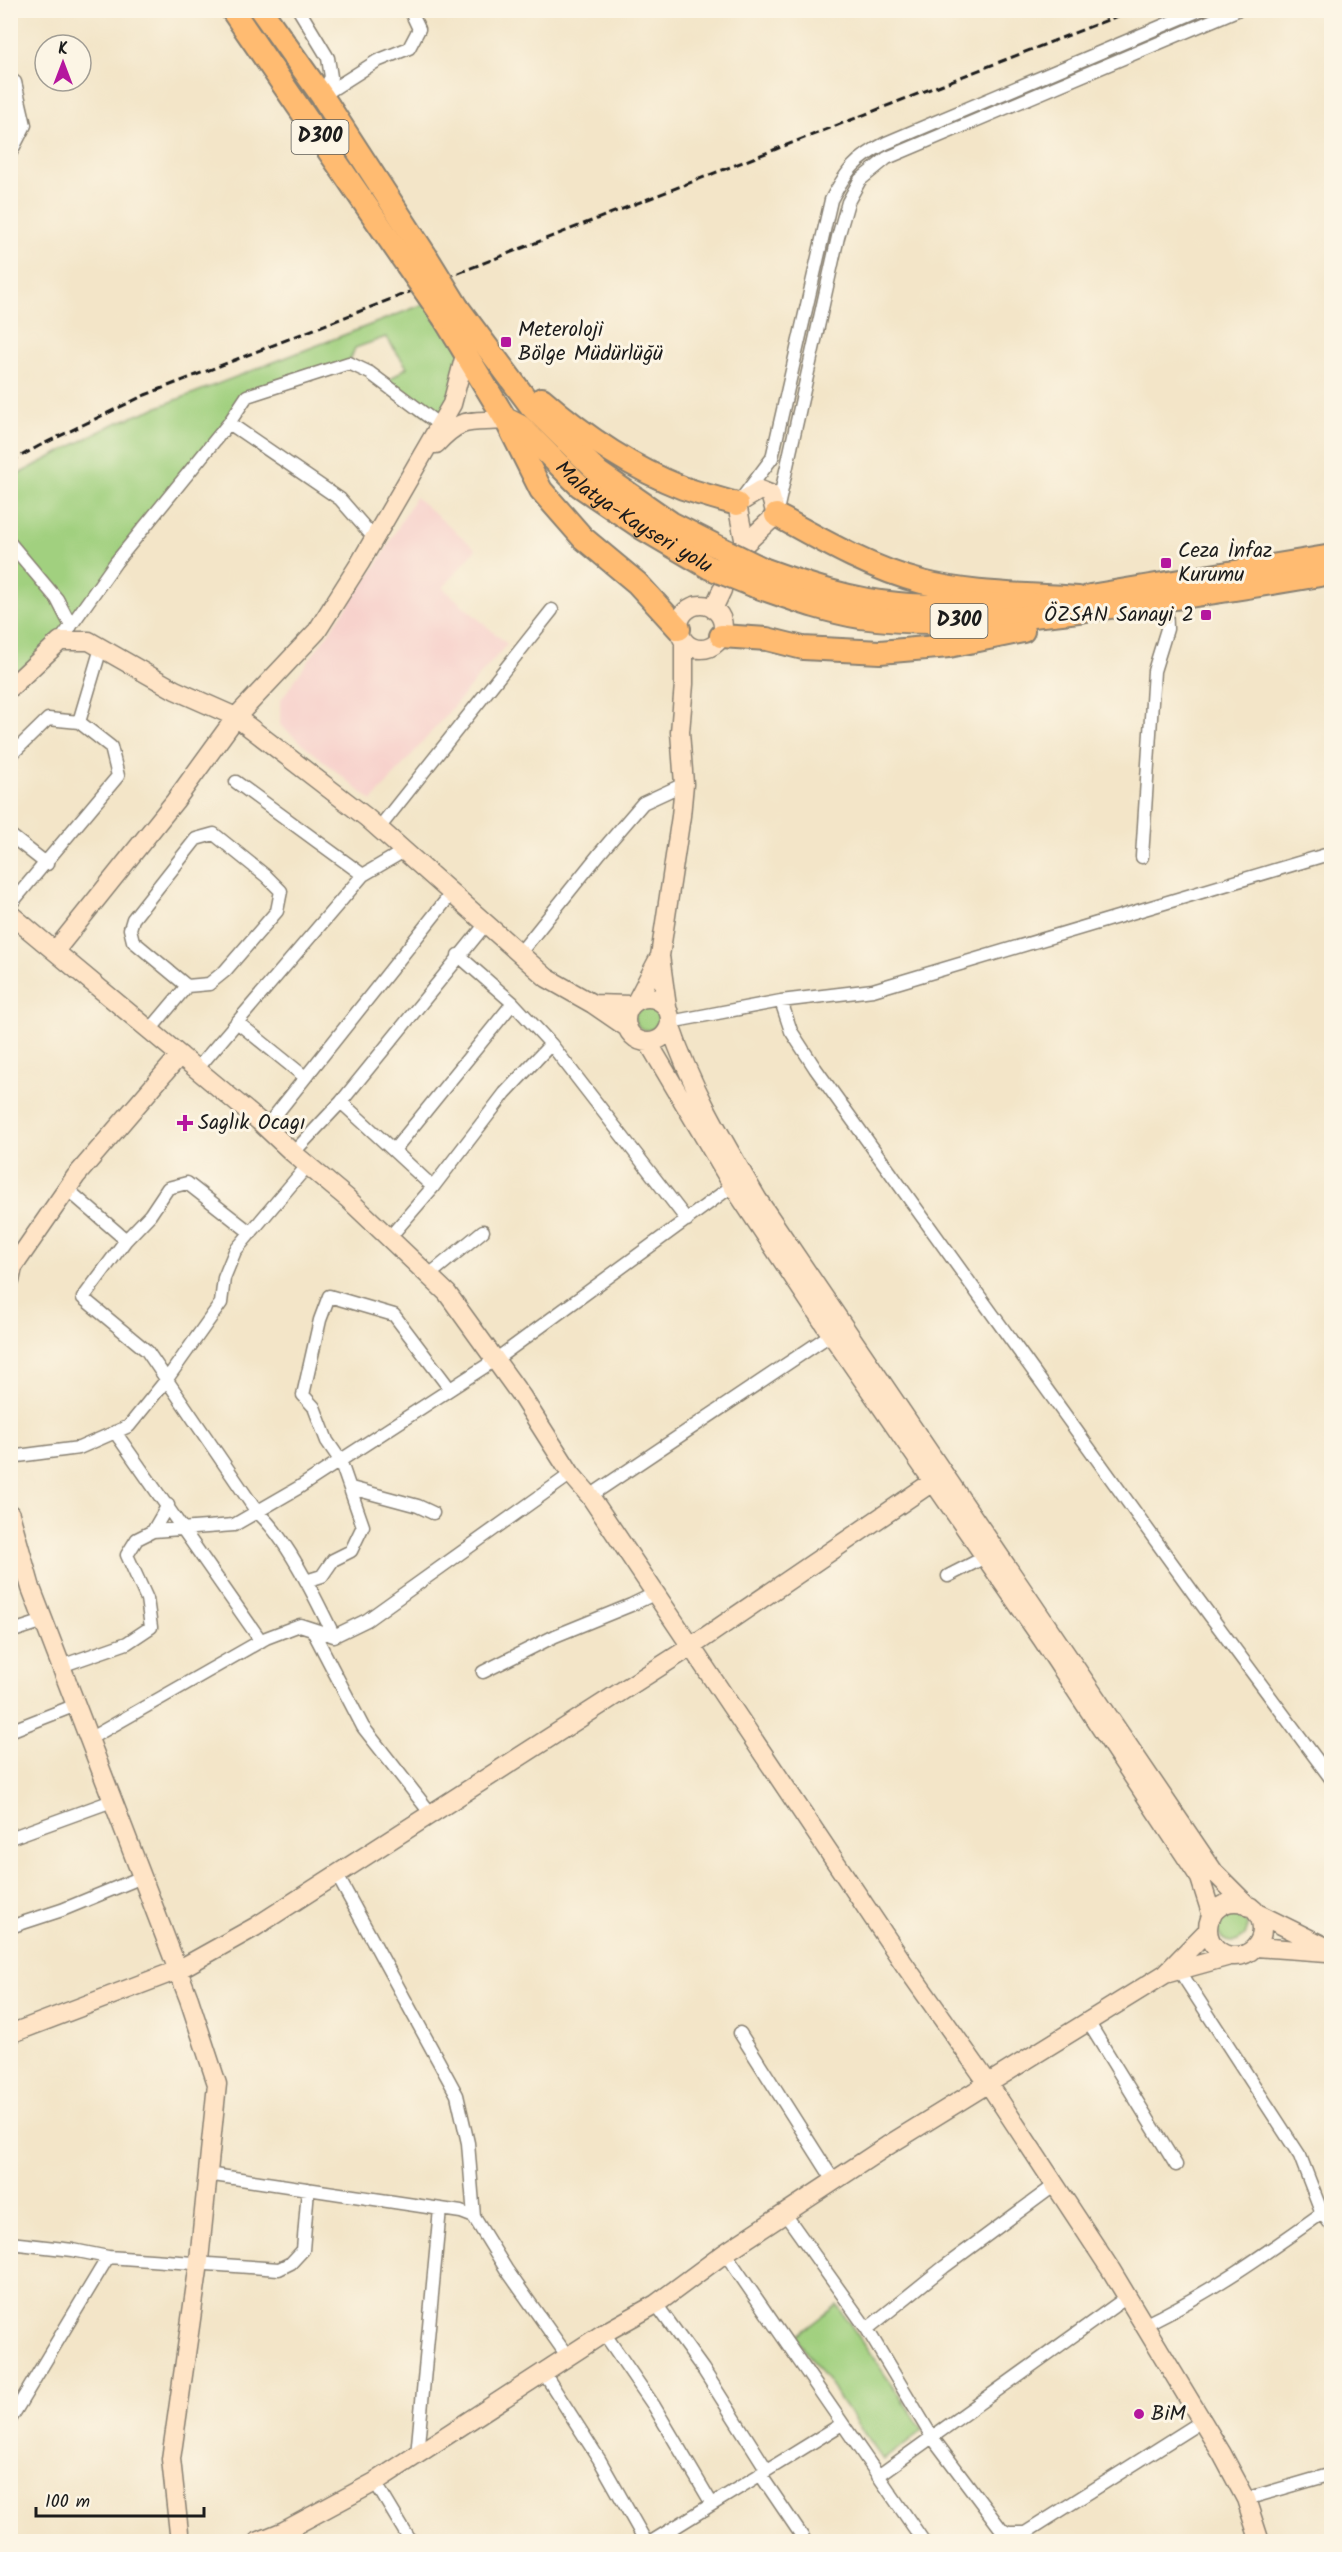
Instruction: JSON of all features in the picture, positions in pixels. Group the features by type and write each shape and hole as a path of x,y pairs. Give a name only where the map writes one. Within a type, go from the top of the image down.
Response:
{"highway":[{"name":"Malatya-Kayseri yolu","path":"232,10 417,260 451,313 465,355 506,420 519,426 580,486 642,528 759,578 810,606 898,621 989,622 1166,601 1332,573"},
{"name":"D300","path":"261,10 322,96 417,260"},
{"name":"D300","path":"451,313 489,352 531,406 599,473 671,523 715,558"},
{"path":"489,352 562,417 627,460 683,488 737,504"},
{"path":"506,420 541,490 583,538 637,582 681,635"},
{"path":"776,515 818,538 922,582 963,589 1078,598"},
{"name":"D300","path":"759,578 896,604 973,607 1078,598 1332,556"},
{"path":"713,642 767,639 803,648 880,652 949,646 1166,601"}],"street":[{"path":"300,10 328,58 331,77 322,96"},
{"path":"322,96 377,61 409,48 419,29 410,10"},
{"path":"1200,10 886,143 867,153 847,171 831,200 772,458 737,504 745,544 776,515 838,237 848,202 860,180 887,158 1237,10"},
{"path":"10,154 25,125 15,82"},
{"path":"55,951 175,801 236,717 317,631 422,458 444,429 465,355"},
{"path":"10,688 60,641 116,562 229,423 247,396 349,363 370,373 444,429"},
{"path":"444,429 466,421 506,420"},
{"path":"229,423 340,499 375,538"},
{"path":"737,504 760,490 770,494 776,515"},
{"path":"10,543 57,599 71,626"},
{"path":"713,609 723,590"},
{"path":"1142,857 1154,671 1167,629 1166,601"},
{"path":"684,684 713,642 722,621 713,609 706,606 692,607 682,616 684,684 680,732 684,784 660,956 669,1018 685,1068 739,1182"},
{"path":"379,828 552,610"},
{"path":"681,635 697,649 713,642"},
{"path":"60,641 89,641 175,690 236,717 379,828 547,978 593,1004 628,1028 634,1037 648,1042 837,1330 938,1478 1214,1872 1253,1910 1261,1923 1262,1932 1256,1947 1248,1953 1172,1972 1087,2020 834,2181 725,2253 656,2304 604,2333 375,2482 284,2530 257,2541"},
{"path":"79,722 102,648"},
{"path":"10,756 48,720 79,722 111,747 118,776 47,864 10,905"},
{"path":"236,782 363,875"},
{"path":"519,954 644,803 684,784"},
{"path":"150,1030 187,986 209,984 225,971 277,911 280,891 266,876 213,834 196,839 133,919 130,929 133,941 187,986"},
{"path":"10,835 47,864"},
{"path":"197,1069 363,875 404,851"},
{"path":"669,1018 873,990 1332,853"},
{"path":"266,1127 451,894"},
{"path":"10,914 348,1198 447,1293 571,1474 590,1496 1055,2185 1127,2297 1202,2421 1246,2499 1260,2541"},
{"path":"10,1457 79,1448 129,1426 167,1379 221,1303 224,1278 235,1251 250,1233 300,1159 341,1102 458,955 485,925"},
{"path":"458,955 513,1003 551,1044 687,1220"},
{"path":"628,1028 626,1016 660,956"},
{"path":"593,1004 634,1003 652,997 669,1018"},
{"path":"782,1001 791,1031 815,1068 1183,1578 1332,1780"},
{"path":"394,1150 513,1003"},
{"path":"648,1042 663,1037 669,1018"},
{"path":"237,1022 305,1077"},
{"path":"389,1238 434,1187 505,1093 551,1044"},
{"path":"10,1281 17,1252 180,1055"},
{"path":"341,1102 434,1187"},
{"path":"61,1666 127,1643 152,1627 147,1599 127,1555 137,1539 153,1531 234,1525 257,1512 495,1360 739,1182"},
{"path":"250,1233 187,1183 168,1188 150,1215 126,1240 83,1298 147,1350 257,1512 268,1521 306,1581 334,1636"},
{"path":"67,1189 126,1240"},
{"path":"428,1276 483,1231"},
{"path":"306,1581 322,1576 333,1560 351,1551 363,1526 340,1460 327,1441 314,1407 303,1395 320,1320 329,1296 394,1315 450,1389"},
{"path":"590,1496 837,1330"},
{"path":"116,1432 261,1641"},
{"path":"89,1739 261,1641 300,1625 334,1636 367,1620 571,1474"},
{"path":"10,2034 178,1970 255,1927 692,1646 938,1478"},
{"path":"351,1488 418,1506 434,1513"},
{"path":"153,1531 168,1505"},
{"path":"10,1514 14,1543 178,1970 217,2084 199,2263 171,2459 180,2541"},
{"path":"948,1576 992,1554"},
{"path":"992,1554 1200,1878 1215,1947 1230,1956"},
{"path":"483,1672 555,1636 656,1593"},
{"path":"10,1632 44,1622"},
{"path":"313,1631 363,1727 432,1815"},
{"path":"10,1731 76,1705"},
{"path":"10,1838 112,1801"},
{"path":"337,1875 457,2096 468,2143 474,2217 506,2269 568,2357"},
{"path":"10,1927 62,1910 142,1877"},
{"path":"1172,1972 1220,1907 1236,1902 1332,1951"},
{"path":"1256,1947 1332,1951"},
{"path":"1172,1972 1300,2156 1322,2213 1332,2226"},
{"path":"1087,2020 1176,2165"},
{"path":"740,2033 834,2181"},
{"path":"207,2174 461,2212 474,2217"},
{"path":"867,2329 944,2266 1055,2185"},
{"path":"10,2243 168,2263 279,2269 291,2263 303,2250 308,2189"},
{"path":"417,2455 440,2210"},
{"path":"1144,2325 1179,2308 1244,2270 1322,2213"},
{"path":"784,2214 867,2329 932,2437 1001,2529 1008,2533 1024,2533 1202,2421"},
{"path":"725,2253 924,2541"},
{"path":"10,2420 108,2257"},
{"path":"878,2476 1127,2297"},
{"path":"656,2304 703,2369 806,2541"},
{"path":"604,2333 654,2406 712,2504"},
{"path":"544,2373 599,2459 646,2541"},
{"path":"651,2541 842,2424"},
{"path":"1246,2499 1332,2474"},
{"path":"375,2482 411,2541"}],"shaded area":[{"path":"415,497 476,549 443,588 507,644 372,801 280,725 280,701 378,563"}],"green space":[{"path":"432,301 465,355 440,426 384,384 407,367 386,337 355,348 349,363 247,396 60,641 11,688 11,478 114,424"},
{"path":"647,1006 652,1007 658,1013 658,1023 652,1029 647,1030 642,1029 636,1023 635,1018 636,1013 642,1007"},
{"path":"1232,1912 1243,1916 1247,1927 1243,1938 1232,1942 1221,1938 1217,1927 1221,1916"},
{"path":"837,2305 923,2430 883,2460 796,2337"}],"railway":[{"path":"10,462 145,395 1133,10"}],"place":[{"name":"Meteroloji Bölge Müdürlüğü","path":"506,342"},
{"name":"Ceza İnfaz Kurumu","path":"1166,563"},
{"name":"ÖZSAN Sanayi 2","path":"1206,615"},
{"name":"Saglık Ocagı","path":"185,1123"},
{"name":"BiM","path":"1139,2414"}]}
